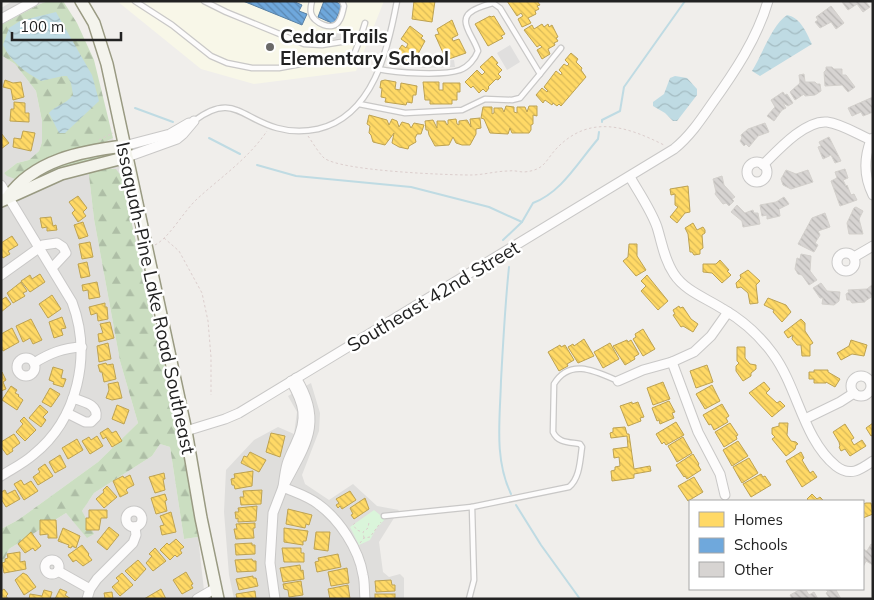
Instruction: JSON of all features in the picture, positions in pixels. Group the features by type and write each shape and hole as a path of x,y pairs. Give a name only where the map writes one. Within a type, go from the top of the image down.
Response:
{"main road":[{"name":"Issaquah-Pine Lake Road Southeast","path":"81,1 94,23 103,48 186,431 201,518 217,594"},
{"path":"4,199 61,174 126,151"}],"street":[{"path":"1,19 34,1"},
{"name":"Southeast 42nd Street","path":"186,431 239,413 674,150 698,124 730,78 748,48 768,1"},
{"path":"126,151 141,141 156,139 170,134 194,121"},
{"path":"126,151 143,151 177,138 194,121"},
{"path":"763,165 800,131 813,123 829,122 872,139 868,149 866,169 873,195"},
{"path":"630,177 657,227 663,250 674,274 686,287 728,312 755,334 773,354 788,379 812,436 829,460 842,470 852,472 863,468 873,461"},
{"path":"1,186 4,199 35,241 52,268 74,310 79,324 82,347 80,368 70,406 56,433 22,463 1,476"},
{"path":"1,275 38,248 57,243 65,250 64,256 52,268"},
{"path":"854,257 873,246"},
{"path":"618,381 694,352 711,336 728,312"},
{"path":"34,363 66,348 82,347"},
{"path":"672,362 698,432 720,474 725,495"},
{"path":"275,599 270,562 273,513 283,487 299,457 311,424 308,400 294,379"},
{"path":"805,419 854,393"},
{"path":"70,406 94,407 97,412 96,417 91,422 85,422 70,406"},
{"path":"283,487 317,503 335,519 346,534 359,561 363,575 365,599"},
{"path":"87,599 90,588 97,579 133,543 136,535 135,527"},
{"path":"58,571 90,588"},
{"path":"197,599 217,594"}],"lane":[{"path":"135,1 172,25 211,56 227,63 252,68 279,68 328,60 349,60 353,57 365,24"},
{"path":"204,1 304,44 322,45 360,39"},
{"path":"312,1 310,10 313,18 325,26 331,26 340,20 344,6 342,1"},
{"path":"194,121 211,109 225,107 241,111 277,129 293,132 328,127 349,114 360,104 378,69 391,35 397,1"},
{"path":"378,69 392,72 449,73 461,70 475,58 478,51 466,26 466,17 471,11 493,3 500,8 540,74"},
{"path":"360,104 405,113 462,110 485,99 512,100 520,98 561,48"},
{"path":"385,516 472,507 569,487 574,483 582,447 580,444 556,438 552,432 554,384 561,374 570,369 582,368 618,381"},
{"path":"470,599 474,580 472,507"}],"path":[{"path":"307,135 325,159 347,165 409,173 472,175 508,170 524,172 543,166 563,142 577,132 594,127 625,128 674,150"},
{"path":"147,247 156,244 164,238 196,200 257,146 268,131 264,130"},
{"path":"164,238 179,251 202,293 208,321 211,357 211,395"},
{"path":"357,544 364,538 370,537 385,516"},
{"path":"362,532 368,528 369,522"},
{"path":"355,524 353,525 362,532 364,538"}],"shaded area":[{"path":"13,1 48,1 1,25 1,8"},
{"name":"Cedar Trails Elementary School","path":"117,1 384,1 356,71 254,84 201,69"},
{"path":"347,32 351,37 321,41 317,36"},
{"path":"510,45 520,62 507,70 497,53"},
{"path":"1,55 15,64 36,91 42,121 42,142 39,151 29,160 17,163 4,173 15,179 28,168 47,158 100,144 113,138 121,176 115,169 88,167 94,219 120,361 138,423 98,462 18,520 1,529"},
{"path":"454,60 455,67 417,68 417,62"},
{"path":"311,383 320,413 319,431 302,475 305,484 329,500 353,484 377,506 399,510 379,542 383,572 389,577 400,574 404,578 404,599 234,599 229,575 224,512 226,470 254,440 278,427 294,434 297,412 288,396"},
{"path":"160,444 170,447 184,539 198,537 205,599 1,599 1,567 9,549 66,513 87,537 82,511 94,493 152,456"}],"green space":[{"path":"48,1 63,1 77,23 94,60 113,138 98,145 49,157 35,164 15,179 4,173 17,163 29,160 39,151 42,142 42,121 36,91 15,64 1,55 1,25"},
{"path":"112,149 114,154 112,157 25,187 27,181 60,162"},
{"path":"88,167 116,169 121,176 179,430 198,537 184,539 170,447 160,444 152,456 94,493 82,511 94,534 87,538 66,513 9,549 1,567 1,529 18,520 98,462 138,423 120,361 94,219"},
{"path":"374,510 385,519 376,529 370,540 359,545 350,527"}],"water":[{"path":"56,12 92,75 99,101 65,133 59,133 49,113 73,95 71,83 67,76 41,81 19,66 10,57 3,45 9,28 20,21"},
{"path":"787,15 799,22 812,44 760,76 752,71 772,33"},
{"path":"675,76 687,78 697,89 697,95 677,121 673,121 665,113 653,106 653,102 664,94 670,78"}],"building: Homes":[{"path":"414,1 435,1 432,22 412,19"},
{"path":"507,1 537,1 540,5 537,6 539,9 535,11 536,14 528,18 531,23 522,27 518,19 523,16 521,13 517,16"},
{"path":"490,16 494,16 505,34 501,36 503,38 488,46 475,24"},
{"path":"452,20 458,35 452,38 453,41 459,39 466,53 449,59 447,54 444,55 435,35 439,34 437,29"},
{"path":"542,24 544,27 548,24 549,27 552,25 558,41 548,49 550,54 542,59 537,50 542,47 540,45 537,47 524,30 532,25 534,29"},
{"path":"410,26 423,36 421,38 425,41 412,65 404,60 402,64 393,58 402,45 406,48 408,44 401,39"},
{"path":"571,53 578,59 576,62 582,68 581,70 586,77 561,106 553,103 552,105 545,100 543,103 536,95 542,88 548,91 544,87 556,71 561,75 562,73 559,70 564,64 567,66 569,64 565,60"},
{"path":"492,56 502,70 498,74 501,77 488,87 486,92 483,89 479,93 473,86 471,88 465,82 477,70 482,75 485,72 480,67"},
{"path":"5,80 13,83 21,82 24,97 13,100 11,89 3,87"},
{"path":"381,81 396,82 395,89 400,90 401,83 417,86 416,95 413,95 412,103 407,102 406,105 385,102 386,98 381,97 382,88 380,88"},
{"path":"423,82 439,82 439,90 443,90 443,83 460,83 460,92 457,92 457,100 452,100 452,104 430,104 430,100 425,100"},
{"path":"14,102 25,103 25,113 29,113 29,122 10,121"},
{"path":"506,106 514,107 514,112 517,113 517,107 525,107 527,112 529,106 537,106 537,116 533,115 533,124 529,133 512,133 510,128 508,134 490,133 484,119 481,118 483,107 492,107 492,114 494,113 494,108 502,108 504,112"},
{"path":"369,115 387,120 389,125 392,119 397,121 399,127 402,122 409,124 411,128 414,123 424,125 421,134 417,134 415,138 416,142 409,146 408,149 392,143 394,133 385,145 373,142 369,133 370,126 367,124"},
{"path":"480,118 481,128 476,129 476,134 470,145 456,143 453,137 449,145 435,146 428,130 426,130 425,121 433,120 437,128 437,121 445,121 447,125 448,120 456,119 459,125 459,121 467,120 471,127 470,119"},
{"path":"23,131 35,133 31,151 13,147 14,138 21,139"},
{"path":"1,133 9,143 1,149"},
{"path":"688,186 690,212 685,213 677,223 670,217 678,207 675,205 675,194 671,195 670,189"},
{"path":"78,196 87,208 83,212 86,216 78,222 72,213 75,210 69,202"},
{"path":"51,217 53,226 56,225 57,230 47,231 47,227 42,228 40,218"},
{"path":"83,222 88,236 79,239 74,225"},
{"path":"693,223 697,230 703,227 705,230 705,233 702,235 703,248 700,250 700,254 694,255 690,252 688,234 685,228"},
{"path":"12,236 18,245 8,251 10,254 3,258 1,255 1,243"},
{"path":"90,242 93,257 82,259 79,244"},
{"path":"629,244 637,244 637,256 646,270 636,276 623,261 628,257"},
{"path":"720,260 731,275 722,283 712,273 703,272 703,264 716,264"},
{"path":"87,262 90,276 81,278 78,264"},
{"path":"748,270 760,281 756,285 758,303 750,304 748,293 741,287 737,288 736,283 741,278 740,275"},
{"path":"40,274 45,282 30,292 21,281 30,275 32,279"},
{"path":"647,275 668,301 658,310 641,291 646,286 641,281"},
{"path":"21,282 27,291 23,293 25,296 13,303 7,293"},
{"path":"97,282 100,297 89,299 88,290 83,291 82,285"},
{"path":"52,295 61,309 48,318 39,304"},
{"path":"6,297 11,304 1,312 1,300"},
{"path":"768,298 786,305 791,312 782,322 773,312 774,310 764,305"},
{"path":"105,303 108,319 98,321 97,313 91,315 89,307"},
{"path":"679,306 680,308 683,307 691,319 698,324 693,332 683,326 681,327 673,315 675,314 673,310"},
{"path":"62,317 66,328 61,329 63,335 54,338 49,322"},
{"path":"31,319 42,340 33,344 30,338 23,342 16,326"},
{"path":"801,319 805,323 805,331 813,343 810,345 810,356 802,356 801,345 797,345 792,339 793,335 788,338 784,332"},
{"path":"110,322 114,338 99,342 98,334 103,333 100,324"},
{"path":"12,328 19,342 3,351 1,347 1,334"},
{"path":"643,329 655,349 643,356 633,339 636,337 635,334"},
{"path":"584,339 594,356 578,363 568,347 573,344 574,346"},
{"path":"627,340 628,342 631,340 639,354 625,365 613,346"},
{"path":"851,340 867,345 864,356 852,354 841,360 837,353 849,346"},
{"path":"108,343 111,359 99,362 97,346"},
{"path":"610,343 619,359 603,368 594,352"},
{"path":"560,345 561,347 565,345 574,360 559,371 548,352"},
{"path":"737,347 745,347 745,358 750,364 756,365 756,369 751,373 751,376 743,381 736,371 736,366 739,363 737,361"},
{"path":"106,363 107,365 113,364 116,379 104,382 98,365"},
{"path":"707,365 713,382 696,388 690,371"},
{"path":"53,367 63,370 61,378 66,379 63,387 53,384 54,382 49,380"},
{"path":"814,370 828,370 828,372 840,379 835,387 826,382 814,383 814,379 809,379 809,372 814,372"},
{"path":"2,372 6,380 3,382 6,389 1,391"},
{"path":"118,382 122,398 112,400 106,398 109,390 108,384"},
{"path":"663,382 670,399 653,405 647,388"},
{"path":"764,382 770,389 766,393 777,403 780,401 785,406 772,417 749,393"},
{"path":"712,385 720,401 705,409 696,394"},
{"path":"11,386 17,390 15,393 23,400 17,410 2,400"},
{"path":"50,388 60,394 51,407 42,402"},
{"path":"669,401 675,412 672,413 674,418 660,424 652,408"},
{"path":"632,402 632,404 638,402 644,417 640,418 641,421 628,426 620,406"},
{"path":"722,404 729,416 726,418 728,422 714,430 703,415"},
{"path":"40,405 48,412 43,417 46,420 41,427 29,418"},
{"path":"117,405 129,410 124,424 112,419"},
{"path":"24,417 36,430 25,441 16,432 23,424 20,421"},
{"path":"676,422 684,435 666,445 664,442 662,444 656,434"},
{"path":"730,423 738,435 736,436 737,439 724,447 715,432"},
{"path":"779,423 788,423 787,435 791,441 798,444 786,456 772,439 775,437 772,434 772,428 779,426"},
{"path":"873,423 873,435 871,436 866,428"},
{"path":"845,424 854,438 851,440 854,445 862,440 866,446 850,456 845,449 841,451 839,442 833,432"},
{"path":"625,427 627,434 629,434 634,469 650,466 651,471 634,474 634,478 612,481 611,471 615,470 615,467 620,466 619,457 614,458 613,449 628,447 627,436 611,438 610,433 613,432 613,428"},
{"path":"108,428 112,433 116,431 122,441 112,447 106,437 103,439 100,433"},
{"path":"271,433 285,436 280,457 266,452"},
{"path":"14,434 20,443 7,455 1,447 1,442"},
{"path":"97,436 103,446 90,454 82,441 89,437 91,440"},
{"path":"683,437 692,453 677,462 668,446"},
{"path":"77,439 83,450 68,459 62,448"},
{"path":"738,441 748,456 732,466 723,450"},
{"path":"250,452 266,460 259,472 241,463 244,456 247,457"},
{"path":"801,452 804,458 802,460 810,473 813,471 817,477 802,487 786,461"},
{"path":"693,454 701,470 687,479 676,465"},
{"path":"60,455 66,467 55,473 49,462"},
{"path":"749,458 758,473 742,483 733,467"},
{"path":"45,464 53,476 38,485 33,477 40,472 38,469"},
{"path":"253,471 252,486 235,489 231,479 235,478 234,474"},
{"path":"164,473 165,490 155,493 149,477"},
{"path":"761,474 763,477 765,476 771,485 751,497 743,484"},
{"path":"130,475 134,485 126,490 128,493 120,497 113,481"},
{"path":"694,477 703,492 688,501 678,486"},
{"path":"21,480 24,485 31,481 38,491 24,500 14,484"},
{"path":"107,486 117,497 104,508 96,499 104,492 103,490"},
{"path":"5,490 7,494 15,490 20,499 6,507 1,499 1,492"},
{"path":"262,490 261,504 241,505 240,497 244,497 243,491"},
{"path":"350,491 356,500 342,509 340,506 338,508 336,505 339,503 336,499"},
{"path":"165,494 167,511 156,514 151,498"},
{"path":"812,494 817,499 820,497 823,500 808,500"},
{"path":"365,498 369,509 354,519 350,508"},
{"path":"871,503 873,514 864,518 864,504"},
{"path":"257,506 256,521 238,522 235,512 239,512 238,508"},
{"path":"288,509 312,515 309,525 306,524 305,528 286,524"},
{"path":"89,510 107,510 107,518 101,518 99,530 86,530 86,518 89,518"},
{"path":"171,512 176,532 162,535 160,526 164,525 160,516"},
{"path":"40,520 56,520 57,538 48,538 48,534 40,535"},
{"path":"255,523 255,528 253,528 254,538 236,539 234,529 237,529 236,524"},
{"path":"109,527 119,535 107,550 97,542"},
{"path":"63,528 80,536 76,548 68,547 69,545 58,541"},
{"path":"284,528 308,531 306,541 303,541 303,545 284,542"},
{"path":"31,532 41,546 35,551 33,548 25,553 18,544"},
{"path":"316,532 330,532 328,551 314,549"},
{"path":"176,539 184,547 180,550 182,553 177,557 175,555 170,560 160,550 167,543 169,545"},
{"path":"252,543 252,545 255,545 255,554 236,555 235,544"},
{"path":"82,545 92,560 83,566 76,560 73,562 68,555"},
{"path":"155,548 166,561 153,571 146,563 152,556 149,554"},
{"path":"282,548 301,548 301,553 304,553 304,562 284,562"},
{"path":"20,552 20,562 25,561 26,569 4,573 2,563 8,558 7,554"},
{"path":"338,554 341,567 317,572 315,562 319,561 318,558"},
{"path":"252,559 256,561 256,571 237,572 235,560"},
{"path":"138,560 146,569 135,581 125,571"},
{"path":"300,565 301,571 303,570 304,579 283,582 280,568"},
{"path":"347,568 349,583 331,586 328,572"},
{"path":"186,572 193,584 191,585 193,588 182,594 173,580"},
{"path":"23,573 27,575 36,587 24,595 15,580"},
{"path":"122,573 133,585 120,596 112,587 119,581 116,578"},
{"path":"253,576 253,578 256,578 258,586 239,590 236,579"},
{"path":"391,580 392,585 395,585 395,591 376,592 375,581"},
{"path":"301,581 303,595 289,597 288,590 284,589 283,584"},
{"path":"348,585 350,599 330,599 328,589"},
{"path":"4,589 8,594 6,596 8,599 1,599 1,591"},
{"path":"60,589 67,592 65,595 71,599 55,599"},
{"path":"161,589 166,599 144,599"},
{"path":"44,590 52,592 50,599 29,599 30,594 42,596"},
{"path":"255,591 256,599 237,599 236,594"},
{"path":"112,592 113,599 103,599 105,598 104,593"},
{"path":"375,594 395,594 395,599 375,599"}],"building: Schools":[{"path":"243,1 293,1 302,5 299,11 307,14 302,25"},
{"path":"324,1 334,1 342,5 334,24 318,17"}],"building: Other":[{"path":"865,1 870,7 863,12 857,4 848,10 842,2"},
{"path":"831,6 844,23 836,29 831,22 820,28 815,22 818,20 816,17"},
{"path":"826,67 842,69 842,75 846,75 855,87 848,92 842,85 825,86 824,72"},
{"path":"804,74 805,82 820,84 821,91 815,95 805,96 804,94 795,100 790,92 800,83 799,75"},
{"path":"783,92 785,95 787,94 793,103 788,106 783,103 786,108 782,110 774,121 767,116 775,107 771,100"},
{"path":"873,97 873,112 863,116 861,112 852,116 848,108"},
{"path":"765,123 769,132 758,136 749,147 746,144 744,146 740,141 741,135 748,129"},
{"path":"829,137 841,161 835,163 831,155 823,159 818,147 821,146 819,142"},
{"path":"845,169 848,178 843,180 851,195 854,194 857,200 840,206 831,181 837,178 835,172"},
{"path":"786,170 796,174 808,170 813,182 791,189 783,185 781,179"},
{"path":"722,176 724,185 735,197 729,206 726,203 723,204 715,194 713,179"},
{"path":"784,197 789,204 779,209 780,216 767,219 767,215 762,216 760,205 776,202"},
{"path":"737,205 745,213 753,210 754,213 758,213 760,224 743,227 742,221 731,212"},
{"path":"856,207 863,211 859,219 863,234 849,234 847,223"},
{"path":"825,213 830,227 818,231 820,235 815,243 818,245 814,252 798,244 812,218"},
{"path":"801,254 811,256 810,271 817,280 809,285 795,269 797,258 800,259"},
{"path":"821,283 827,291 840,292 839,301 834,305 822,304 823,298 820,298 813,288"},
{"path":"872,285 873,296 865,302 852,303 850,300 847,300 846,294 849,292 848,290 867,289"},
{"path":"871,544 873,545 873,565 866,561 864,565 864,550 867,551"},
{"path":"799,590 806,590 809,595 814,592 818,599 790,599 792,598 790,595"},
{"path":"827,590 836,590 841,599 830,599 826,593 828,592"}],"waterway":[{"path":"602,122 602,120 620,111 624,87 685,1"},
{"path":"135,108 173,122"},
{"path":"503,240 522,222 533,203 553,192 561,184 598,139 599,132"},
{"path":"209,138 240,154"},
{"path":"257,165 296,176 411,187 489,207 522,222"},
{"path":"509,267 499,439 502,467 511,494"},
{"path":"516,505 541,545 580,599"}],"place":[{"name":"Cedar Trails Elementary School","path":"270,47"}]}
